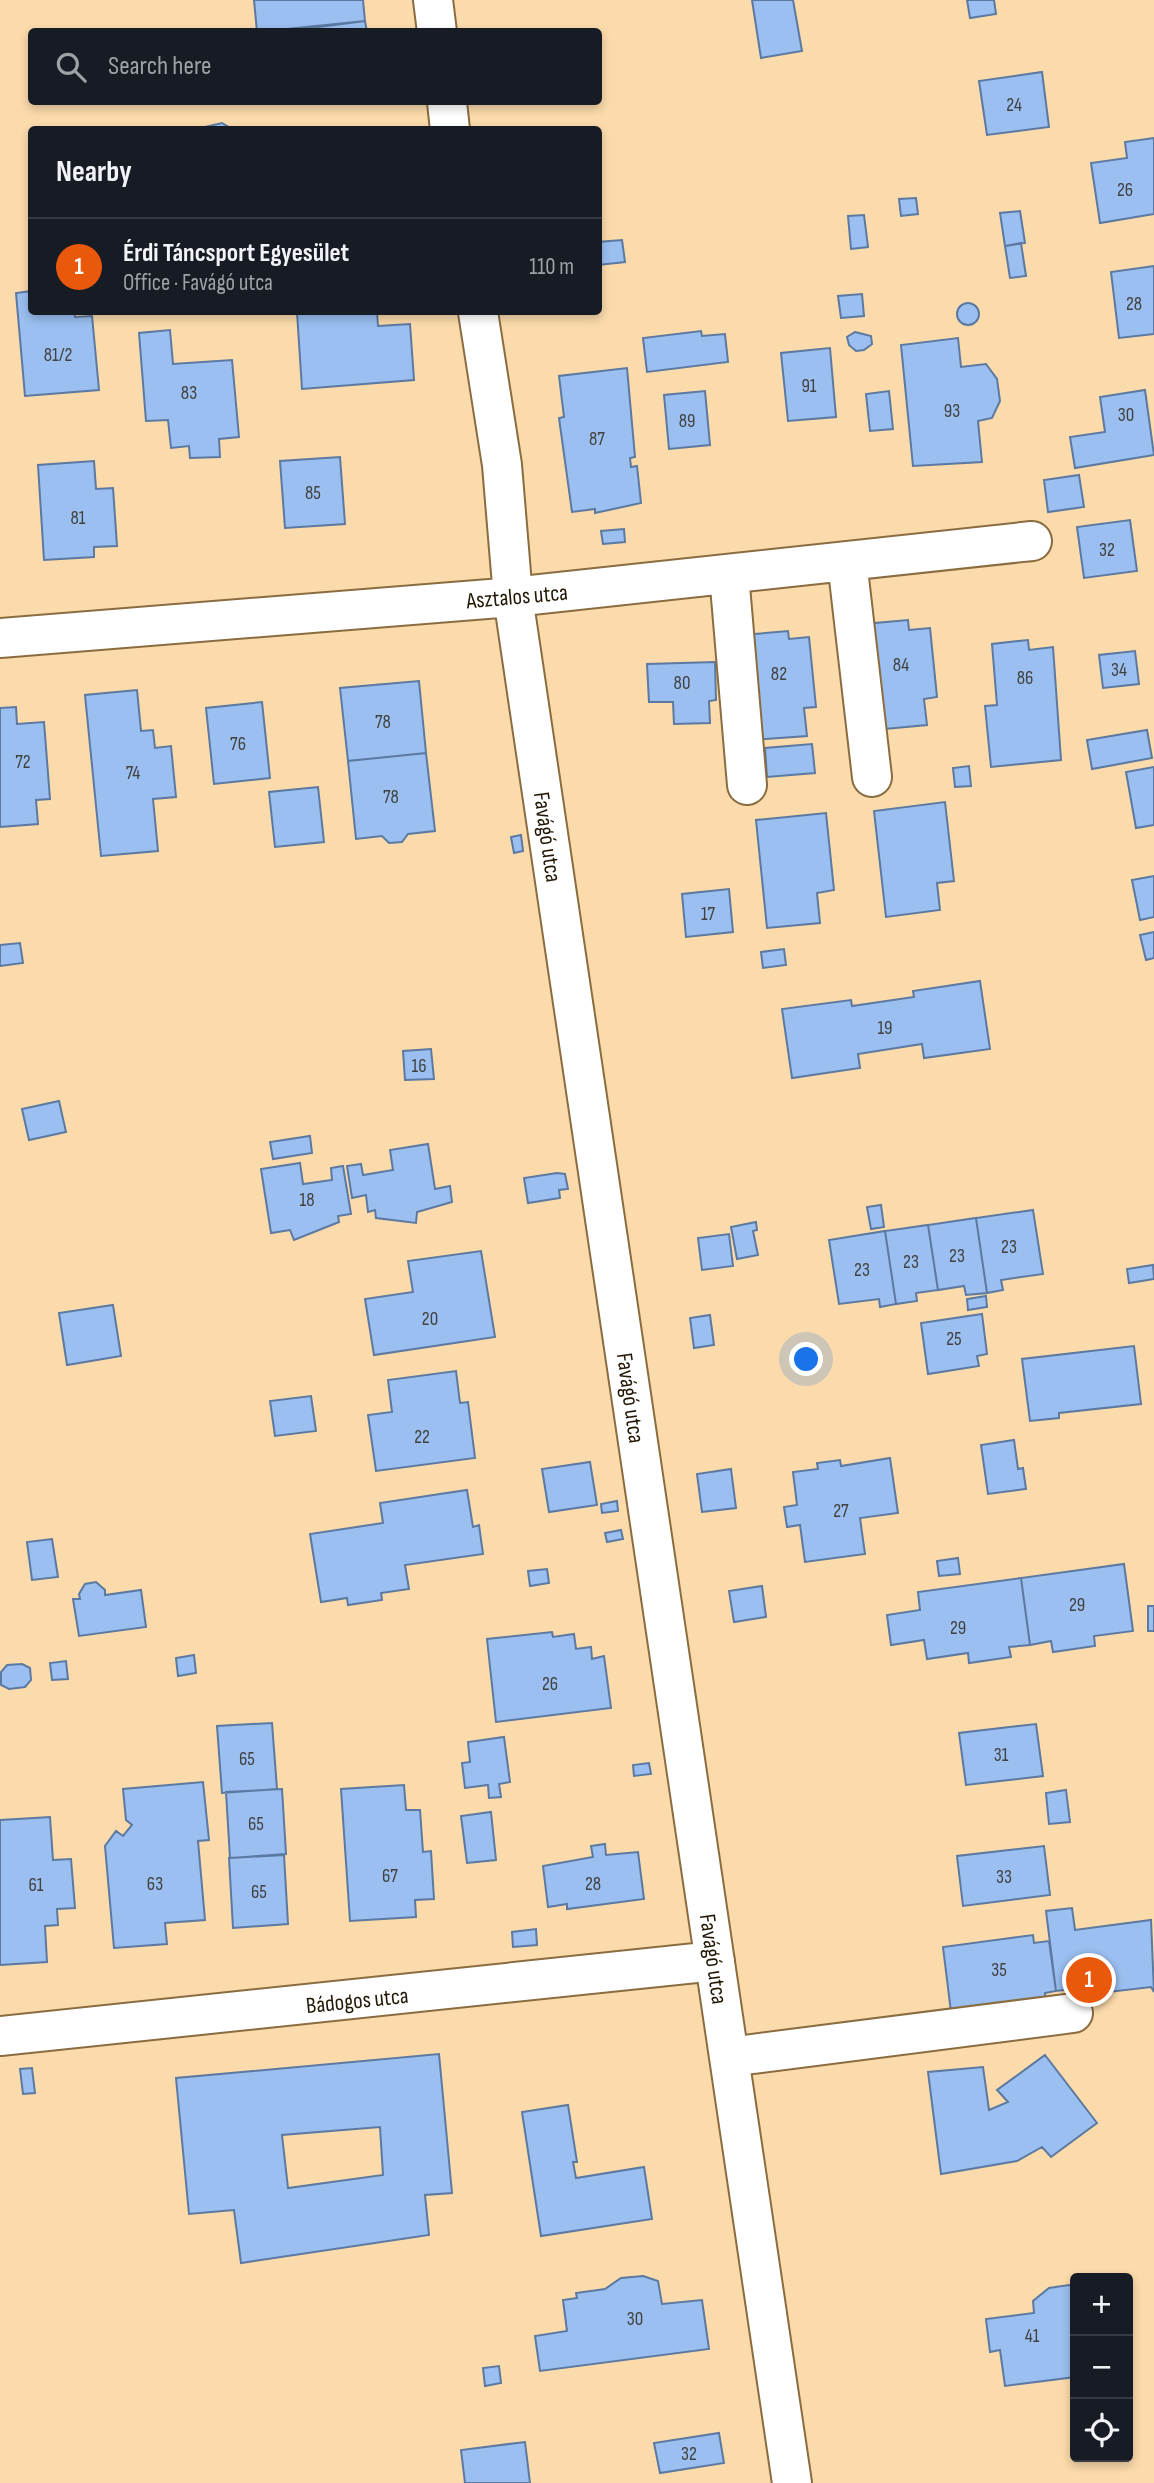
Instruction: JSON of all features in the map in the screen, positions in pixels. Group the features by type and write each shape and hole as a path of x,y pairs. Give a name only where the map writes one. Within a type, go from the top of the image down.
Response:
{"street":[{"path":"433,0 436,28"},
{"path":"447,105 450,126"},
{"name":"Favágó utca","path":"478,315 502,465 513,597 792,2483"},
{"name":"Asztalos utca","path":"0,638 513,597 1032,541"},
{"path":"847,561 872,777"},
{"path":"729,574 747,785"},
{"name":"Bádogos utca","path":"0,2036 715,1961"},
{"path":"729,2057 1073,2013"}],"building":[{"path":"254,0 363,0 365,21 296,28 257,28"},
{"path":"752,0 793,0 802,51 761,58"},
{"path":"967,0 994,0 996,14 970,18"},
{"path":"365,21 366,28 311,28"},
{"path":"1042,72 1049,127 987,135 979,81"},
{"path":"1154,138 1154,214 1100,223 1091,163 1127,158 1125,142"},
{"path":"916,198 918,214 901,216 899,199"},
{"path":"1020,211 1025,243 1005,246 1000,213"},
{"path":"864,215 868,247 851,249 848,216"},
{"path":"622,240 625,262 602,265 602,242"},
{"path":"1021,243 1026,276 1010,278 1005,246"},
{"path":"1154,266 1154,334 1119,338 1111,272"},
{"path":"28,292 28,315 92,316 99,390 25,396 16,293"},
{"path":"862,294 864,316 841,318 838,296"},
{"path":"964,303 972,303 979,310 979,318 972,325 964,325 957,318 957,310"},
{"path":"297,315 377,315 378,326 410,324 414,380 302,389"},
{"path":"170,330 173,364 232,360 239,437 219,439 220,457 190,458 189,446 171,448 168,420 146,421 139,333"},
{"path":"701,331 702,336 725,334 728,362 647,372 643,338"},
{"path":"855,332 871,336 872,344 864,350 856,351 849,345 847,337"},
{"path":"958,338 961,367 986,364 997,379 1000,401 992,418 978,421 982,462 913,466 901,345"},
{"path":"830,348 836,417 788,421 781,353"},
{"path":"627,368 635,457 630,458 631,467 637,466 641,503 595,513 595,509 572,512 559,418 564,417 559,376"},
{"path":"1145,390 1154,455 1075,468 1070,437 1105,432 1100,397"},
{"path":"705,391 710,445 669,449 664,395"},
{"path":"889,391 893,429 870,431 866,394"},
{"path":"340,457 345,524 285,528 280,461"},
{"path":"94,461 96,489 113,488 117,546 94,547 94,557 44,560 38,465"},
{"path":"1079,475 1084,507 1048,512 1044,480"},
{"path":"1130,520 1137,571 1084,578 1077,527"},
{"path":"624,529 625,542 603,544 601,531"},
{"path":"908,620 909,630 930,628 937,697 924,699 927,725 874,730 864,624"},
{"path":"788,631 789,639 809,637 816,707 804,708 807,736 752,740 743,635"},
{"path":"1028,640 1029,650 1053,647 1061,760 991,767 985,706 997,705 992,644"},
{"path":"1135,651 1139,684 1103,688 1099,655"},
{"path":"715,662 716,700 709,701 710,723 674,724 673,702 649,702 647,664"},
{"path":"419,681 426,753 348,761 340,688"},
{"path":"137,690 141,731 153,730 155,748 171,746 176,797 153,799 158,851 101,856 85,695"},
{"path":"262,702 270,778 214,784 206,708"},
{"path":"16,707 17,724 44,722 50,799 36,800 38,824 0,827 0,708"},
{"path":"1147,730 1152,758 1092,769 1087,740"},
{"path":"812,744 815,773 767,777 765,748"},
{"path":"426,753 435,831 408,834 402,842 389,843 382,836 356,839 348,761"},
{"path":"969,766 971,786 955,787 953,768"},
{"path":"1154,767 1154,825 1136,828 1126,772"},
{"path":"318,787 324,842 275,847 269,792"},
{"path":"945,802 954,881 937,883 940,910 886,917 874,811"},
{"path":"826,813 834,890 817,893 820,923 767,928 756,820"},
{"path":"521,835 523,851 514,853 511,837"},
{"path":"1154,876 1154,917 1140,920 1132,880"},
{"path":"729,889 733,932 686,937 682,894"},
{"path":"1154,932 1154,958 1146,960 1140,935"},
{"path":"20,943 23,963 0,966 0,945"},
{"path":"784,949 786,965 763,968 761,952"},
{"path":"980,981 990,1049 924,1058 922,1044 858,1054 860,1068 792,1078 782,1009 851,1000 852,1006 914,997 913,991"},
{"path":"431,1049 434,1079 405,1080 403,1051"},
{"path":"59,1101 66,1132 29,1140 22,1109"},
{"path":"310,1136 312,1153 273,1159 270,1142"},
{"path":"428,1144 435,1189 450,1186 452,1202 417,1212 416,1223 376,1218 375,1210 368,1212 366,1195 352,1198 347,1166 361,1164 363,1175 393,1170 390,1150"},
{"path":"300,1163 303,1184 332,1180 331,1168 343,1166 351,1214 338,1216 339,1222 294,1240 290,1230 271,1233 261,1169"},
{"path":"565,1174 568,1189 559,1190 560,1198 528,1203 524,1178"},
{"path":"881,1205 884,1227 871,1229 867,1207"},
{"path":"1033,1210 1043,1274 1001,1280 1003,1290 987,1293 976,1218"},
{"path":"976,1218 987,1293 966,1295 964,1286 938,1290 928,1225"},
{"path":"756,1222 757,1230 753,1231 758,1255 737,1259 731,1227"},
{"path":"928,1225 938,1290 916,1293 917,1301 896,1304 885,1231"},
{"path":"885,1231 896,1304 880,1307 879,1299 839,1304 829,1240"},
{"path":"729,1234 733,1266 702,1270 698,1238"},
{"path":"481,1251 495,1337 374,1355 365,1299 413,1292 408,1261"},
{"path":"1153,1265 1154,1279 1129,1283 1127,1269"},
{"path":"986,1296 987,1307 968,1310 967,1299"},
{"path":"113,1305 121,1356 67,1365 59,1313"},
{"path":"982,1314 987,1354 977,1356 979,1366 928,1374 921,1323"},
{"path":"710,1315 714,1345 694,1348 690,1318"},
{"path":"1134,1346 1141,1404 1059,1413 1059,1418 1030,1421 1022,1359"},
{"path":"456,1371 460,1403 468,1402 475,1458 376,1471 368,1415 392,1412 388,1380"},
{"path":"311,1396 316,1431 275,1436 270,1401"},
{"path":"1014,1440 1018,1469 1023,1468 1026,1489 988,1494 981,1445"},
{"path":"890,1458 898,1513 860,1518 865,1554 805,1562 800,1525 787,1527 784,1507 797,1505 793,1472 818,1469 817,1463 840,1460 841,1466"},
{"path":"590,1462 597,1505 549,1512 542,1469"},
{"path":"731,1469 736,1508 702,1512 697,1474"},
{"path":"467,1490 473,1527 479,1525 483,1554 405,1565 409,1589 381,1593 382,1600 348,1605 347,1598 321,1602 310,1534 383,1523 380,1503"},
{"path":"617,1501 618,1511 602,1513 601,1504"},
{"path":"621,1530 623,1539 607,1542 605,1533"},
{"path":"52,1539 58,1577 32,1580 27,1542"},
{"path":"958,1558 960,1574 939,1576 937,1561"},
{"path":"1124,1564 1133,1631 1094,1636 1095,1646 1053,1652 1051,1641 1030,1645 1021,1578"},
{"path":"547,1569 549,1583 530,1586 528,1571"},
{"path":"1021,1578 1030,1645 1009,1647 1011,1657 969,1663 968,1653 927,1659 924,1640 891,1645 887,1615 920,1610 918,1592"},
{"path":"96,1582 105,1590 105,1595 141,1590 146,1627 79,1636 73,1599 80,1599 79,1594 85,1584"},
{"path":"762,1586 766,1617 734,1622 729,1591"},
{"path":"1148,1606 1154,1606 1154,1631 1148,1631"},
{"path":"552,1632 553,1637 574,1634 576,1649 591,1647 592,1659 604,1656 611,1708 496,1722 487,1639"},
{"path":"194,1655 196,1673 178,1676 176,1658"},
{"path":"66,1661 68,1679 52,1680 50,1663"},
{"path":"22,1664 30,1668 31,1680 25,1687 9,1689 1,1685 1,1672 7,1665"},
{"path":"272,1723 277,1789 222,1793 217,1726"},
{"path":"1036,1724 1043,1776 966,1785 959,1733"},
{"path":"504,1737 510,1782 499,1784 501,1797 489,1798 488,1785 465,1788 462,1763 470,1762 468,1742"},
{"path":"649,1763 651,1774 634,1776 633,1765"},
{"path":"203,1782 209,1840 198,1841 205,1920 165,1923 167,1944 114,1948 105,1846 116,1831 123,1836 132,1825 126,1820 123,1789"},
{"path":"404,1785 406,1810 420,1810 423,1852 431,1851 434,1899 415,1900 416,1917 350,1921 341,1789"},
{"path":"282,1789 286,1854 230,1858 226,1792"},
{"path":"1066,1790 1070,1822 1049,1824 1046,1793"},
{"path":"491,1812 496,1860 467,1863 461,1816"},
{"path":"50,1817 53,1860 71,1859 75,1908 57,1909 58,1925 45,1926 47,1962 0,1965 0,1820"},
{"path":"605,1844 606,1855 638,1852 644,1899 567,1909 567,1904 548,1907 543,1866 593,1857 591,1846"},
{"path":"1044,1846 1050,1895 963,1906 957,1856"},
{"path":"284,1855 288,1924 233,1928 229,1858"},
{"path":"1072,1908 1075,1930 1151,1920 1154,1992 1151,1987 1074,1996 1073,1989 1056,1991 1046,1911"},
{"path":"536,1929 537,1945 513,1947 512,1932"},
{"path":"1033,1935 1034,1943 1049,1941 1056,1991 1045,1993 1046,2003 951,2012 943,1947"},
{"path":"439,2054 452,2193 425,2195 429,2235 241,2263 234,2210 189,2214 176,2078","holes":["380,2127 383,2175 288,2188 282,2135"]},
{"path":"1045,2055 1097,2123 1051,2157 1042,2147 1017,2161 941,2174 928,2072 983,2067 989,2110 1008,2102 997,2090"},
{"path":"32,2068 35,2093 23,2094 20,2069"},
{"path":"568,2105 577,2162 573,2162 576,2178 644,2167 652,2219 541,2236 522,2112"},
{"path":"643,2276 658,2281 662,2304 702,2300 709,2349 540,2371 535,2336 567,2331 563,2300 577,2298 576,2293 605,2289 621,2278"},
{"path":"1070,2286 1070,2378 1005,2386 1000,2350 990,2352 986,2319 1034,2313 1033,2301 1049,2288"},
{"path":"499,2366 501,2383 485,2386 483,2368"},
{"path":"719,2433 724,2463 660,2473 654,2443"},
{"path":"525,2442 530,2483 465,2483 461,2450"}],"place":[{"name":"Érdi Táncsport Egyesület","path":"1089,1980"}]}
